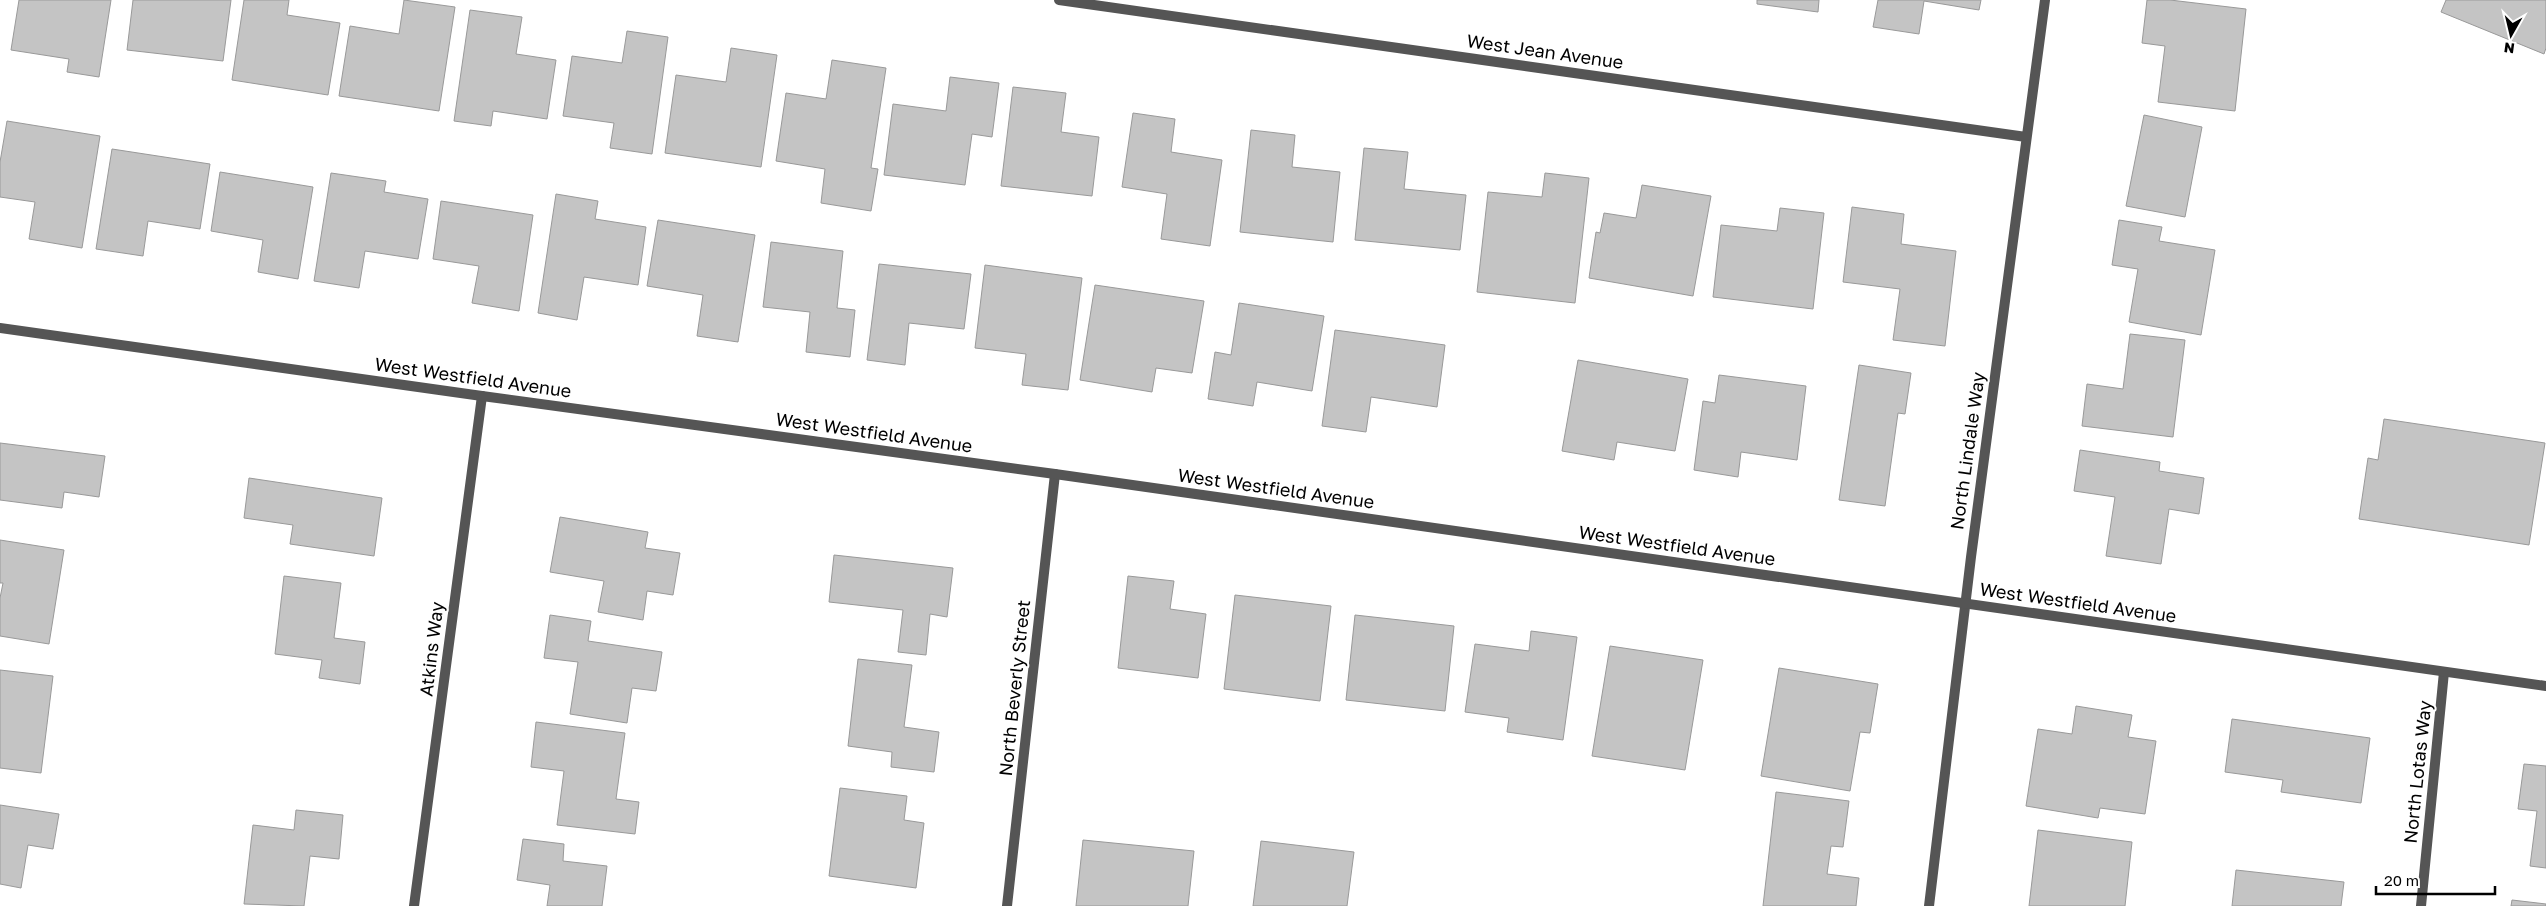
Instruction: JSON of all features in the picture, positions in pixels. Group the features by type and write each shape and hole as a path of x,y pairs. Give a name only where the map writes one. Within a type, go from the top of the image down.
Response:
{"street":[{"name":"West Jean Avenue","path":"1059,0 2026,136"},
{"name":"North Lindale Way","path":"1929,906 1965,603 2045,0"},
{"name":"West Westfield Avenue","path":"0,328 1055,474 2546,686"},
{"name":"Atkins Way","path":"414,906 482,396"},
{"name":"North Beverly Street","path":"1006,906 1055,474"},
{"name":"North Lotas Way","path":"2421,906 2444,672"}],"building":[{"path":"19,0 111,0 99,77 67,72 69,59 11,50"},
{"path":"133,0 231,0 223,61 127,50"},
{"path":"244,0 289,0 287,15 340,23 328,95 232,80"},
{"path":"404,0 455,7 439,111 339,96 350,26 399,34"},
{"path":"1757,0 1819,0 1818,12 1757,4"},
{"path":"1878,0 1981,0 1979,10 1924,1 1919,34 1873,27"},
{"path":"2147,0 2170,0 2246,9 2235,111 2158,102 2165,46 2142,43"},
{"path":"2446,0 2546,0 2546,48 2544,54 2441,12"},
{"path":"470,10 522,17 516,54 556,60 547,119 493,111 491,126 454,121"},
{"path":"627,31 668,37 652,154 610,148 614,123 563,116 572,56 622,63"},
{"path":"731,48 777,55 761,167 665,153 676,75 726,82"},
{"path":"832,60 886,68 871,168 878,169 871,211 821,203 825,169 776,161 786,93 826,99"},
{"path":"950,77 999,83 992,137 972,134 965,185 884,175 893,104 946,111"},
{"path":"1013,87 1066,93 1061,132 1099,137 1092,196 1001,186"},
{"path":"1133,113 1175,119 1171,152 1222,160 1210,246 1161,239 1167,194 1122,187"},
{"path":"2144,115 2202,127 2185,217 2126,206"},
{"path":"7,121 100,136 82,248 29,239 35,202 0,197 0,162"},
{"path":"1251,130 1295,135 1292,167 1340,172 1333,242 1240,232"},
{"path":"1364,148 1408,152 1404,189 1466,195 1460,250 1355,240"},
{"path":"112,149 210,164 200,229 148,221 143,256 96,249"},
{"path":"220,172 313,187 298,279 258,272 263,240 211,231"},
{"path":"331,173 386,181 384,192 428,199 418,259 365,251 359,288 314,281"},
{"path":"1545,173 1589,178 1575,303 1477,292 1488,192 1542,197"},
{"path":"1642,185 1711,196 1693,296 1589,278 1596,232 1600,233 1604,213 1636,218"},
{"path":"556,194 598,201 595,219 646,227 638,285 584,277 577,320 538,313"},
{"path":"441,201 533,215 519,311 472,303 479,266 433,259"},
{"path":"1852,207 1904,214 1901,244 1956,251 1945,346 1893,340 1900,289 1843,282"},
{"path":"1780,208 1824,213 1813,309 1713,297 1721,225 1777,231"},
{"path":"658,220 755,235 738,342 697,336 703,295 647,286"},
{"path":"2119,220 2162,227 2159,241 2215,250 2201,335 2129,322 2138,269 2112,265"},
{"path":"771,242 843,251 837,308 855,310 850,357 806,352 810,312 763,307"},
{"path":"879,264 971,274 964,329 909,323 905,365 867,360"},
{"path":"985,265 1082,278 1068,390 1022,385 1026,354 975,348"},
{"path":"1095,285 1204,301 1192,373 1156,368 1152,392 1080,380"},
{"path":"1239,303 1324,316 1312,391 1257,382 1253,406 1208,399 1215,352 1231,355"},
{"path":"1335,330 1445,345 1437,407 1371,397 1366,432 1322,426"},
{"path":"2130,334 2185,340 2173,437 2082,426 2087,384 2123,389"},
{"path":"1578,360 1688,379 1675,451 1617,442 1614,460 1562,451"},
{"path":"1859,365 1911,373 1905,414 1898,413 1885,506 1839,500"},
{"path":"1719,375 1806,386 1797,460 1741,452 1738,477 1694,470 1703,401 1715,403"},
{"path":"2384,419 2545,443 2529,545 2359,519 2368,458 2378,460"},
{"path":"0,443 105,456 99,497 64,492 62,508 0,500"},
{"path":"2080,450 2160,462 2159,471 2204,478 2199,514 2169,509 2161,564 2106,556 2115,497 2074,491"},
{"path":"249,478 382,498 374,556 290,544 293,525 244,518"},
{"path":"560,517 648,532 645,548 680,553 673,595 647,591 643,620 598,612 604,581 550,572"},
{"path":"0,540 64,550 49,644 0,636 0,598 3,583 0,583"},
{"path":"834,555 953,568 947,617 930,614 926,655 898,652 903,610 829,602"},
{"path":"284,576 341,583 334,638 365,642 360,684 319,678 322,660 275,654"},
{"path":"1128,576 1174,581 1170,609 1206,614 1198,678 1118,668"},
{"path":"1235,595 1331,606 1320,701 1224,689"},
{"path":"550,615 591,621 588,641 662,652 656,691 632,688 627,723 570,714 578,662 544,658"},
{"path":"1355,615 1454,626 1445,711 1346,700"},
{"path":"1531,631 1577,637 1563,740 1507,732 1509,718 1465,712 1475,644 1529,651"},
{"path":"1610,646 1703,660 1685,770 1592,756"},
{"path":"858,659 912,665 904,727 939,732 934,772 891,767 892,752 848,746"},
{"path":"1779,668 1878,684 1870,733 1860,732 1850,791 1761,776"},
{"path":"0,670 53,676 41,773 0,768"},
{"path":"2076,706 2132,715 2128,737 2156,741 2145,814 2100,808 2098,818 2026,806 2038,729 2072,734"},
{"path":"2232,719 2370,738 2361,803 2281,792 2283,780 2225,772"},
{"path":"536,722 625,733 616,799 639,802 635,834 557,825 564,771 531,767"},
{"path":"2524,764 2546,766 2546,868 2530,866 2537,811 2518,809"},
{"path":"840,788 907,796 904,820 924,823 916,888 829,876"},
{"path":"1776,792 1849,801 1843,847 1831,846 1827,874 1859,878 1856,906 1763,906"},
{"path":"0,805 59,814 53,849 28,845 21,888 0,884"},
{"path":"296,810 343,815 339,859 310,856 304,906 244,904 253,825 294,830"},
{"path":"2038,830 2132,842 2125,906 2029,906"},
{"path":"523,839 564,844 563,861 607,866 602,906 547,906 550,885 517,880"},
{"path":"1083,840 1194,851 1188,906 1076,906"},
{"path":"1261,841 1354,852 1347,906 1253,906"},
{"path":"2236,870 2344,882 2341,906 2232,906"},
{"path":"2512,900 2546,904 2546,906 2511,906"}]}
